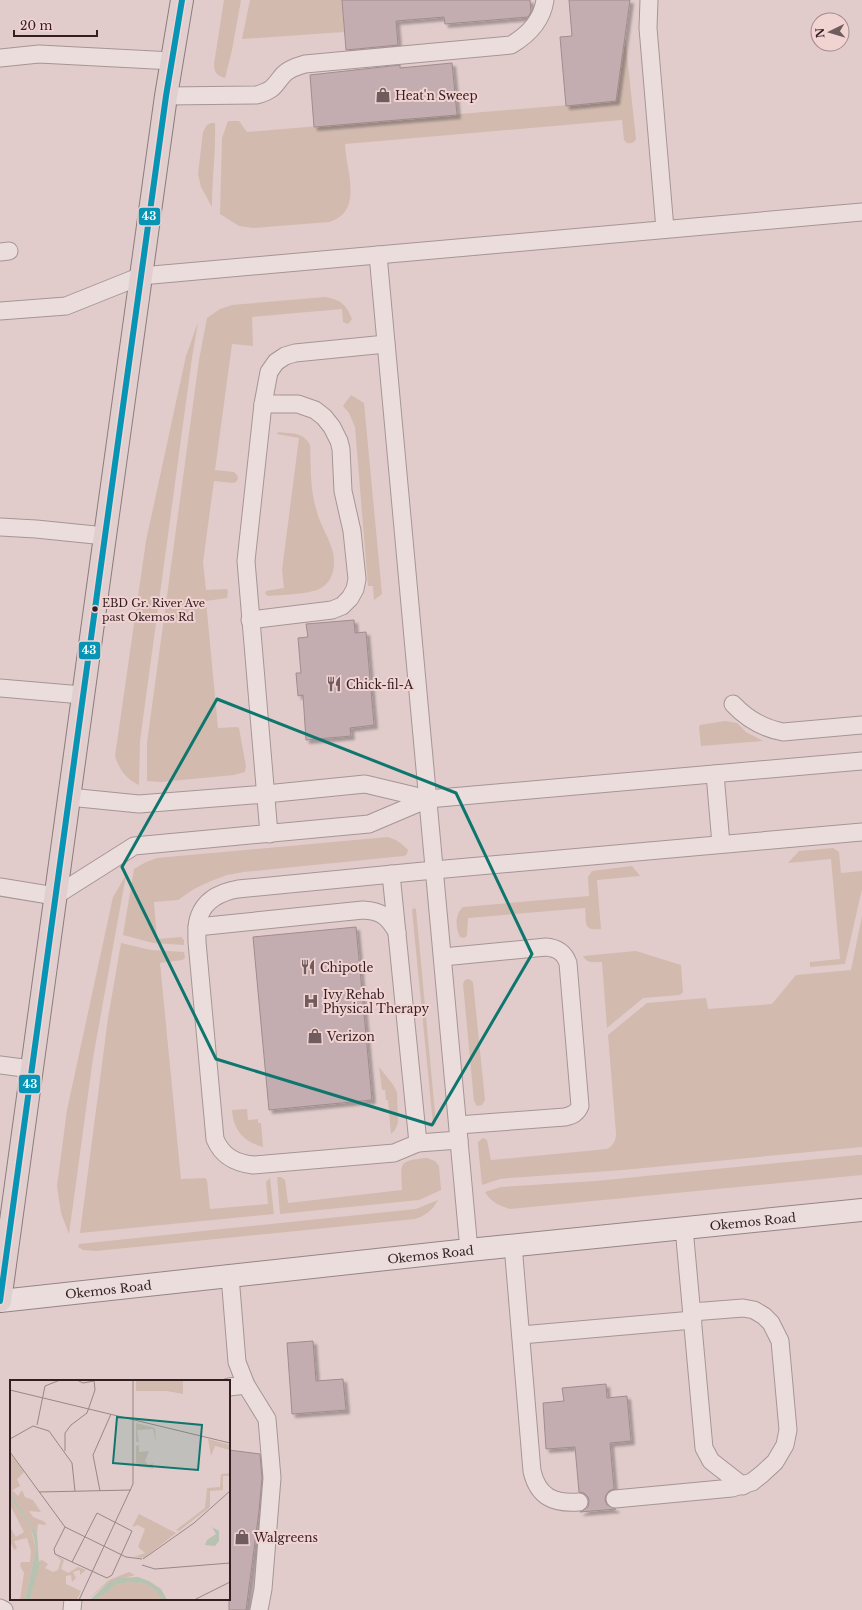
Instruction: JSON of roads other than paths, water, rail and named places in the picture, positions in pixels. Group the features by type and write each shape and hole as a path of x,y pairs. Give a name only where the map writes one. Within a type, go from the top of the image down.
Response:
{"main road":[{"path":"0,1301 104,536 166,96 182,0"},
{"name":"Okemos Road","path":"0,1301 513,1245 862,1210"}],"lane":[{"path":"166,96 258,95 267,92 275,86 290,69 305,64 511,45 530,31 544,8 545,0"},
{"path":"649,0 648,28 665,229"},
{"path":"0,58 39,54 173,61"},
{"path":"0,312 66,306 141,276 862,212"},
{"path":"378,255 470,1250"},
{"path":"269,834 246,561 263,404 269,372 276,362 285,356 295,353 386,344"},
{"path":"250,620 332,610 342,606 350,598 355,589 357,579 352,531 343,491 341,449 334,431 324,418 315,410 298,404 263,404"},
{"path":"0,527 104,536"},
{"path":"0,688 82,695"},
{"path":"733,704 752,721 771,730 783,732 862,725"},
{"path":"0,887 55,896 134,846 369,824 428,799 862,761"},
{"path":"715,774 721,844"},
{"path":"69,797 139,804 266,794 365,784 428,799"},
{"path":"442,958 546,947 554,948 561,952 568,963 580,1106 577,1112 572,1116 459,1133 411,1145 400,1152 394,1153 253,1165 241,1164 224,1154 218,1147 215,1139 198,942 198,917 205,906 214,897 225,891 434,870 862,832"},
{"path":"391,874 418,1143"},
{"path":"198,927 373,910 382,914 391,922 397,932"},
{"path":"0,1065 31,1069"},
{"path":"684,1228 704,1448 711,1461 743,1486"},
{"path":"513,1245 531,1464 534,1479 538,1487 550,1498 565,1503 579,1502"},
{"path":"230,1276 237,1362 246,1385 267,1419 272,1478 263,1589 259,1610"},
{"path":"521,1335 692,1316 743,1308 754,1310 764,1316 771,1323 780,1341 788,1430 785,1445 775,1462 752,1482 743,1486 615,1499"},
{"path":"230,1387 246,1385"},
{"path":"72,1610 73,1600"},
{"path":"0,1608 4,1610"}],"place":[{"name":"Heat'n Sweep","path":"383,95"},
{"name":"EBD Gr. River Ave past Okemos Rd","path":"95,609"},
{"name":"Chick-fil-A","path":"334,684"},
{"name":"Chipotle","path":"308,967"},
{"name":"Ivy Rehab Physical Therapy","path":"311,1001"},
{"name":"Verizon","path":"315,1036"},
{"name":"Walgreens","path":"242,1537"}]}
